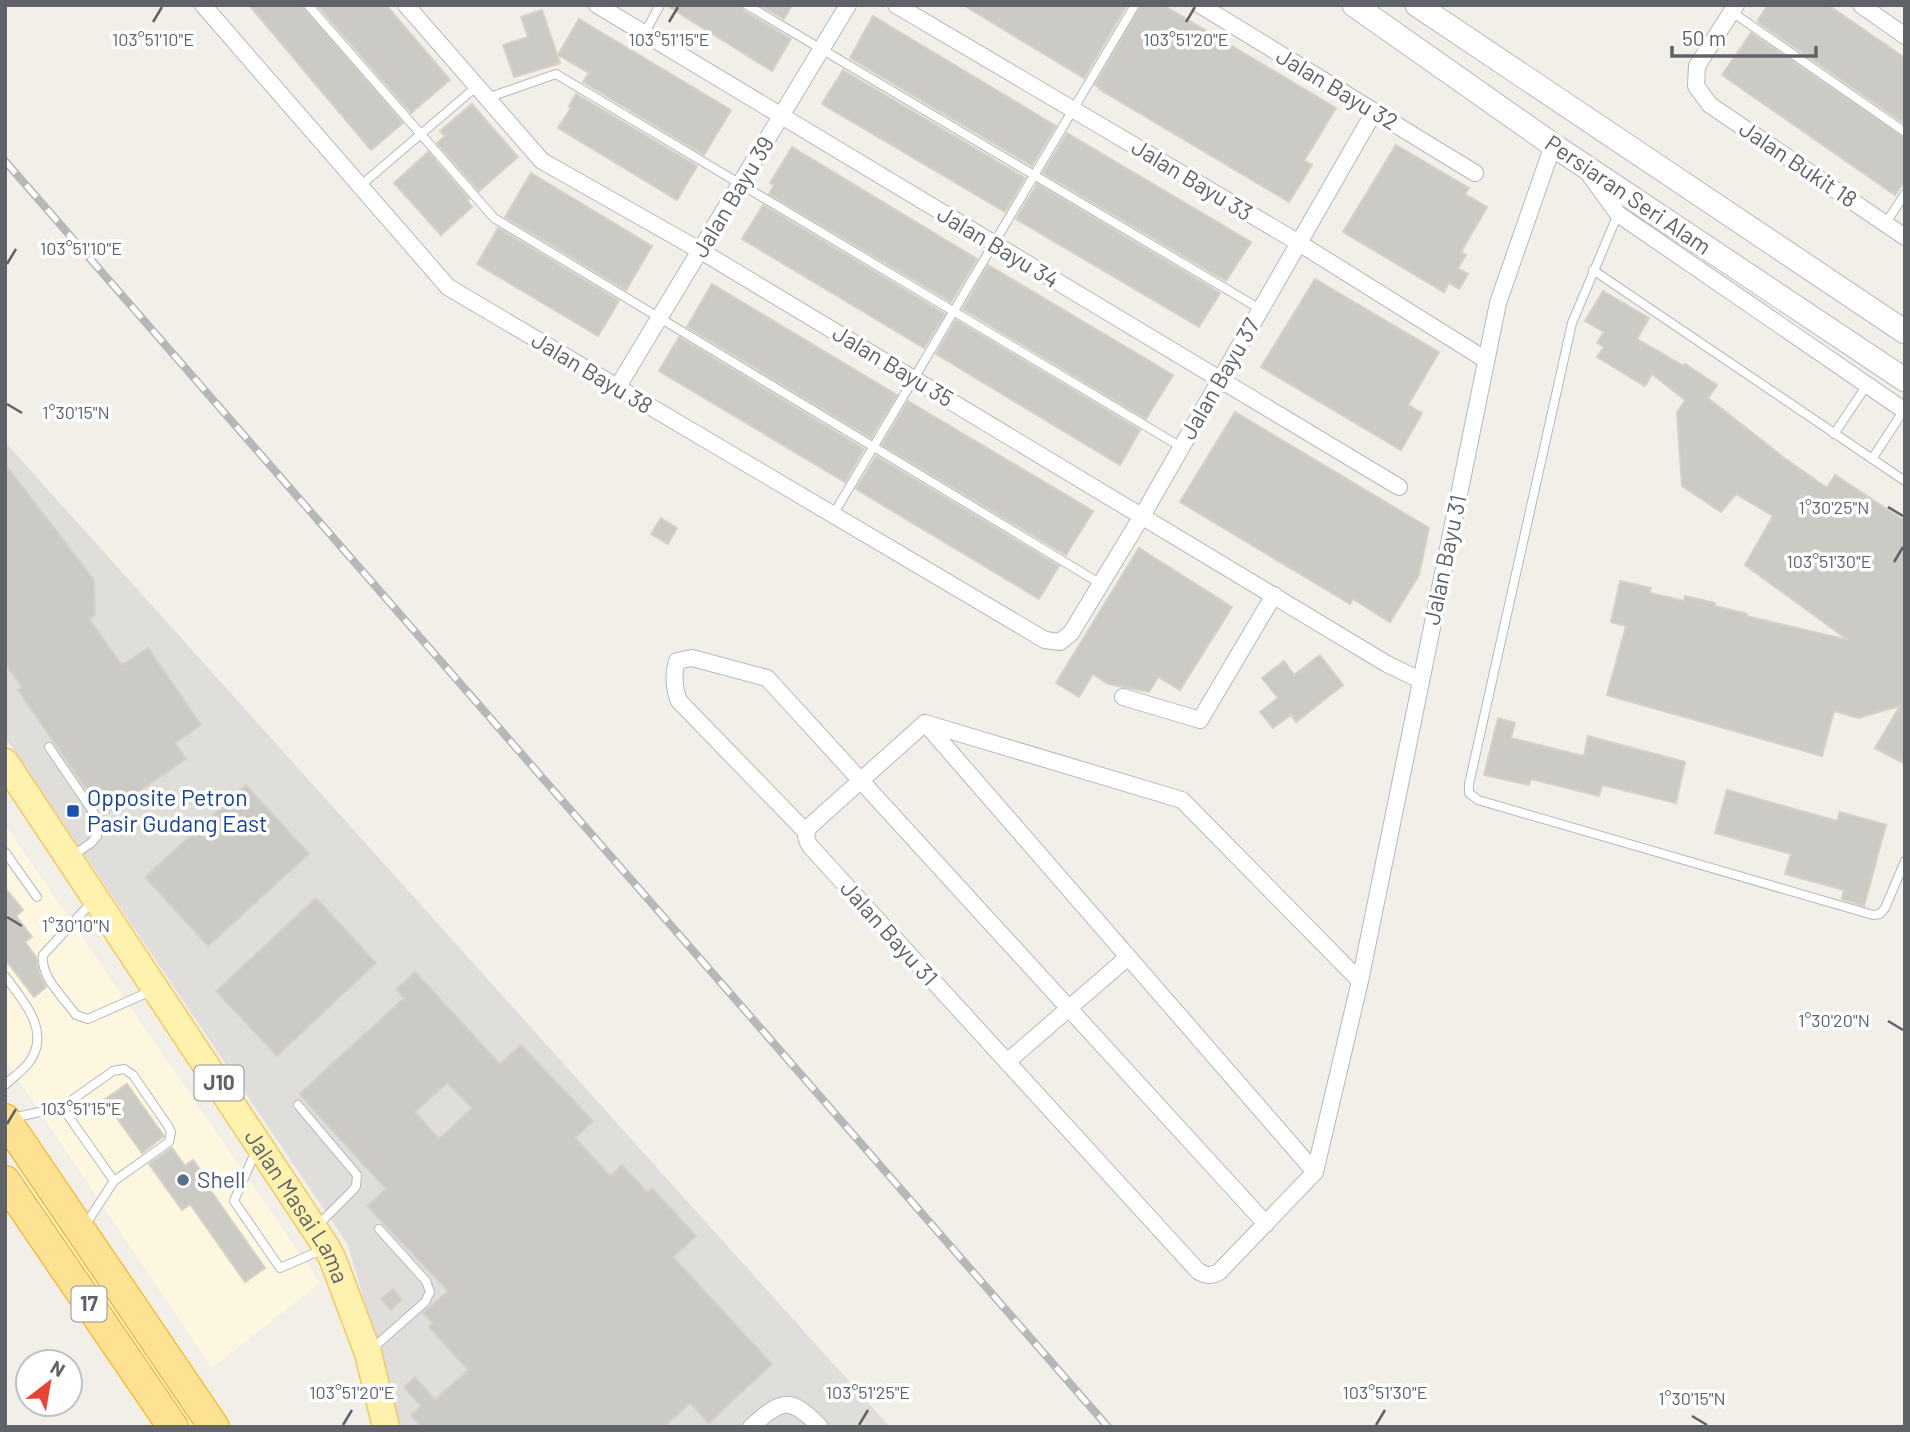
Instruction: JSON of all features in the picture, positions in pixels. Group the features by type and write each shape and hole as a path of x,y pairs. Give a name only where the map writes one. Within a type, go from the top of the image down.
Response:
{"highway":[{"name":"17","path":"5,1119 214,1427"},
{"name":"17","path":"5,1181 173,1427"}],"main road":[{"name":"Persiaran Seri Alam","path":"1353,5 1553,145 1905,380"},
{"name":"Persiaran Seri Alam","path":"1418,5 1905,332"},
{"name":"Jalan Masai Lama","path":"5,762 321,1238 333,1260 368,1353 386,1427"}],"street":[{"name":"Jalan Bayu 38","path":"203,5 448,287 1045,640 1060,642"},
{"name":"Jalan Bayu 35","path":"406,5 542,161 701,251 1387,664 1420,680"},
{"name":"Jalan Bayu 34","path":"597,5 1399,487"},
{"name":"Jalan Bayu 39","path":"617,387 848,5"},
{"name":"Jalan Bayu 33","path":"896,5 1299,243 1486,360"},
{"name":"Jalan Bayu 32","path":"1199,5 1475,173"},
{"path":"1861,5 1905,36"},
{"name":"Jalan Bukit 18","path":"1734,9 1697,66 1696,86 1710,105 1905,237"},
{"name":"Jalan Bayu 37","path":"1060,642 1071,633 1142,516 1374,112"},
{"name":"Jalan Bayu 31","path":"860,781 767,678 692,658 677,661 675,681 679,701 806,832 806,840 810,846 1198,1271 1205,1275 1219,1272 1315,1172 1360,981 1498,303 1553,145"},
{"path":"1583,165 1618,214 1905,410"},
{"path":"1123,697 1200,720 1274,595"},
{"path":"925,723 1182,800 1360,981"},
{"path":"806,832 925,723"},
{"path":"925,723 1315,1172"},
{"path":"860,781 1265,1224"},
{"path":"1007,1062 1128,957"},
{"path":"751,1427 771,1409 786,1404 802,1408 820,1427"}],"lane":[{"path":"308,5 494,218 873,449 1101,584"},
{"path":"644,34 660,5"},
{"path":"747,5 1260,309"},
{"path":"833,515 1135,5"},
{"path":"1734,9 1905,132"},
{"path":"360,186 421,135 482,92 556,74 1181,447"},
{"path":"1885,224 1905,194"},
{"path":"1618,214 1572,323 1469,793 1478,800 1873,915 1880,914 1885,908 1905,861"},
{"path":"1593,270 1905,481"},
{"path":"1834,433 1867,385"},
{"path":"1872,459 1905,410"},
{"path":"49,747 96,816 97,836 70,858"},
{"path":"5,852 37,897"},
{"path":"96,897 43,955 45,973 76,1015 82,1018 88,1018 157,989"},
{"path":"5,976 38,1028 36,1049 29,1063 5,1085"},
{"path":"5,1119 62,1107 113,1072 124,1069 133,1075 169,1126 171,1137 165,1146 114,1181 81,1231"},
{"path":"259,1144 251,1156 234,1201 280,1268 321,1238 356,1186 357,1175 298,1105"},
{"path":"62,1107 114,1181"},
{"path":"368,1353 425,1302 430,1292 426,1281 379,1229"}],"shaded area":[{"path":"5,442 890,1427 401,1427 348,1245 5,737"},
{"path":"5,825 320,1283 212,1368 5,1060"}],"building":[{"path":"249,5 302,5 403,123 371,150"},
{"path":"317,5 386,5 450,80 411,113"},
{"path":"666,5 741,5 744,11 791,39 772,71"},
{"path":"760,5 792,5 784,19"},
{"path":"963,5 1127,5 1084,78"},
{"path":"1141,5 1163,5 1336,108 1304,161 1312,165 1289,202 1095,85"},
{"path":"1768,5 1828,5 1905,58 1905,124 1758,22"},
{"path":"542,10 560,63 514,77 503,45 528,37 521,17"},
{"path":"873,16 1056,126 1032,166 850,58"},
{"path":"579,19 731,110 704,155 583,82 589,73 558,55"},
{"path":"1751,33 1905,138 1905,181 1895,195 1722,75"},
{"path":"843,70 1025,178 1005,212 822,104"},
{"path":"576,94 697,166 677,200 558,128 571,108 569,106"},
{"path":"472,104 518,157 479,191 437,143 445,136 440,131"},
{"path":"1067,133 1251,242 1226,281 1043,173"},
{"path":"1396,145 1469,188 1465,194 1487,207 1461,252 1466,255 1458,268 1468,274 1459,289 1449,283 1444,292 1343,232"},
{"path":"792,147 977,259 951,302 769,194 774,185 770,183"},
{"path":"428,152 469,199 467,201 472,207 441,235 394,183"},
{"path":"531,173 652,246 626,290 505,217"},
{"path":"1037,184 1220,293 1199,327 1016,219"},
{"path":"763,205 945,314 924,348 742,239"},
{"path":"498,228 619,301 598,336 477,264"},
{"path":"988,265 1173,375 1146,419 963,309"},
{"path":"1315,279 1439,352 1408,405 1422,413 1401,450 1261,367"},
{"path":"712,284 897,395 871,438 687,327"},
{"path":"1603,291 1649,318 1637,339 1684,366 1685,364 1717,385 1708,398 1783,457 1827,488 1835,475 1905,521 1905,764 1875,748 1900,706 1858,718 1834,711 1822,756 1607,695 1626,626 1611,622 1620,581 1651,588 1650,593 1684,601 1685,596 1715,603 1715,606 1747,614 1746,616 1848,640 1745,565 1773,516 1736,494 1721,512 1682,486 1677,413 1685,400 1652,374 1645,386 1597,357 1604,347 1597,343 1604,332 1585,321"},
{"path":"956,320 1140,430 1120,465 936,354"},
{"path":"679,337 864,449 845,482 659,371"},
{"path":"908,401 1093,511 1066,555 882,445"},
{"path":"1235,412 1429,528 1419,575 1390,622 1353,599 1350,604 1180,502"},
{"path":"876,456 1059,566 1039,599 856,489"},
{"path":"5,464 94,580 95,615 89,619 122,665 148,648 201,725 175,743 186,759 104,815 18,690 22,687 5,664"},
{"path":"661,518 677,528 668,544 651,534"},
{"path":"1139,548 1232,607 1180,690 1158,677 1149,692 1108,684 1093,674 1079,697 1056,683"},
{"path":"1320,655 1343,685 1296,722 1291,715 1273,728 1260,712 1278,698 1262,678 1284,661 1294,675"},
{"path":"1498,718 1515,723 1511,738 1584,756 1588,736 1685,762 1676,803 1602,785 1599,796 1531,779 1529,785 1484,775"},
{"path":"246,785 309,854 208,946 145,877"},
{"path":"1727,790 1837,821 1840,812 1886,825 1864,906 1842,899 1844,890 1785,874 1791,854 1715,833"},
{"path":"5,888 23,910 16,916 32,937 25,942 36,957 39,973 46,987 34,997 5,959"},
{"path":"316,898 376,963 277,1056 216,991"},
{"path":"415,972 500,1064 521,1045 593,1121 575,1138 610,1176 622,1165 647,1192 652,1188 696,1236 673,1257 772,1364 709,1423 690,1403 664,1427 422,1427 411,1415 421,1406 404,1387 415,1377 435,1400 468,1370 429,1327 433,1323 423,1313 448,1291 367,1206 386,1189 299,1094 404,998 396,989","holes":["447,1083 472,1108 439,1139 415,1112"]},
{"path":"127,1084 164,1136 142,1153 104,1100"},
{"path":"172,1148 185,1166 193,1160 207,1179 204,1181 265,1268 245,1282 190,1204 182,1210 149,1164"},
{"path":"393,1289 402,1300 391,1310 381,1299"}],"railway":[{"path":"5,161 1108,1427"}],"place":[{"name":"Opposite Petron Pasir Gudang East","path":"73,811"},
{"name":"Shell","path":"183,1180"}]}
